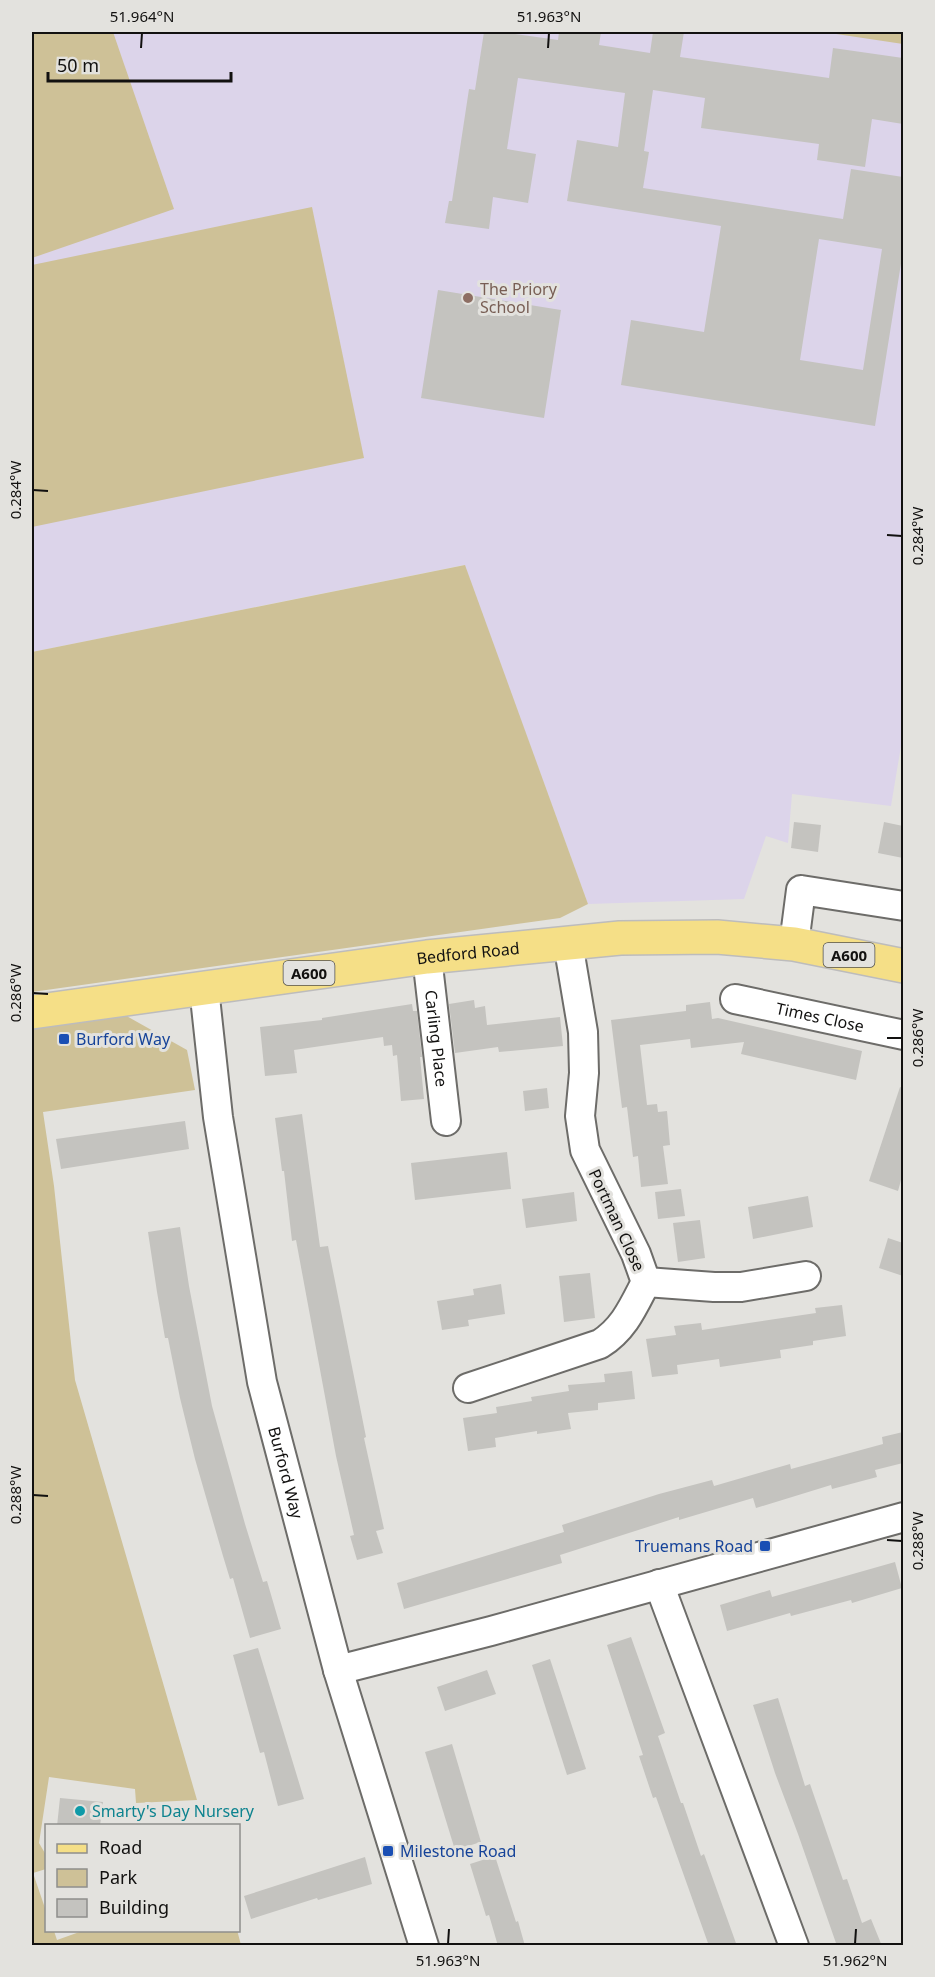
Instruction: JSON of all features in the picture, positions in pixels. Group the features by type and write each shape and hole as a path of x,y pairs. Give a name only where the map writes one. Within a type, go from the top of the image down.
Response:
{"main road":[{"name":"Bedford Road","path":"32,1012 427,957 620,938 717,937 794,944 903,966"}],"street":[{"path":"794,944 801,890 903,906"},
{"name":"Portman Close","path":"468,1388 600,1344 622,1326 646,1282 636,1254 585,1150 580,1116 584,1074 583,1032 568,943"},
{"name":"Carling Place","path":"427,957 446,1121"},
{"name":"Burford Way","path":"204,988 218,1117 262,1382 338,1670 424,1946"},
{"name":"Times Close","path":"735,999 903,1035"},
{"path":"646,1282 741,1287 806,1276"},
{"path":"338,1670 491,1631 903,1517"},
{"path":"659,1584 794,1946"}],"shaded area":[{"name":"The Priory School","path":"32,32 903,32 904,728 891,806 792,794 788,843 766,836 744,899 588,904 464,565 32,652"}],"green space":[{"path":"32,32 113,32 174,209 32,258"},
{"path":"823,32 903,32 903,44"},
{"path":"312,207 364,458 32,527 32,265"},
{"path":"465,565 588,904 560,918 32,992 32,652"},
{"path":"123,1014 187,1050 195,1090 43,1112 54,1186 75,1380 197,1800 136,1803 135,1789 49,1777 39,1843 45,1853 45,1869 33,1873 45,1908 45,1932 54,1932 57,1940 79,1932 238,1932 241,1945 32,1945 32,1026"}],"building":[{"path":"484,32 501,32 558,40 559,32 601,32 599,45 650,53 653,32 684,32 680,57 829,78 833,48 903,58 903,124 872,119 865,167 817,160 819,144 701,128 705,98 653,90 644,151 649,152 643,188 843,219 851,169 903,177 903,251 875,426 621,385 631,320 704,332 721,226 567,201 577,140 618,147 625,93 518,78 507,149 536,154 528,203 493,197 489,229 445,223 449,201 452,201 469,89 475,90","holes":["819,239 882,249 863,370 800,360"]},
{"path":"438,290 561,310 544,418 421,398"},
{"path":"794,822 821,825 818,852 791,848"},
{"path":"884,822 903,826 903,858 878,853"},
{"path":"474,1000 475,1008 485,1006 487,1025 560,1017 563,1046 499,1052 498,1047 455,1053 449,1004"},
{"path":"710,1002 712,1019 718,1018 862,1051 856,1080 741,1054 744,1042 691,1048 690,1039 640,1045 647,1105 657,1104 658,1112 667,1111 670,1145 663,1146 668,1184 641,1187 638,1156 633,1157 627,1107 622,1108 611,1020 686,1011 686,1005"},
{"path":"412,1004 413,1011 417,1011 424,1099 401,1101 397,1055 393,1056 392,1045 384,1046 383,1037 294,1050 297,1073 265,1076 260,1027 322,1020 322,1018"},
{"path":"900,1087 903,1088 903,1173 898,1191 869,1181"},
{"path":"547,1088 549,1108 525,1111 523,1091"},
{"path":"302,1114 320,1247 328,1246 366,1437 364,1438 384,1529 376,1531 383,1553 357,1560 350,1536 354,1535 336,1456 296,1240 292,1241 275,1118"},
{"path":"185,1121 189,1149 61,1169 56,1139"},
{"path":"507,1152 511,1189 415,1200 411,1163"},
{"path":"681,1189 685,1216 658,1219 655,1192"},
{"path":"574,1192 577,1221 526,1228 522,1199"},
{"path":"808,1196 813,1227 753,1239 748,1207"},
{"path":"700,1220 705,1258 678,1262 673,1223"},
{"path":"180,1227 212,1406 245,1524 263,1582 267,1581 281,1629 250,1638 195,1459 168,1338 165,1338 157,1292 148,1232"},
{"path":"888,1238 903,1243 903,1276 879,1268"},
{"path":"590,1273 595,1318 564,1322 559,1276"},
{"path":"501,1284 505,1314 468,1320 469,1326 442,1330 437,1301 474,1295 473,1289"},
{"path":"842,1305 846,1336 813,1341 813,1345 780,1350 781,1358 720,1367 719,1359 677,1365 678,1374 652,1377 646,1339 676,1335 674,1326 701,1323 702,1330 816,1313 815,1308"},
{"path":"632,1371 635,1399 598,1403 598,1410 568,1413 571,1429 537,1434 537,1431 495,1438 496,1447 468,1451 463,1418 497,1413 496,1407 532,1401 531,1397 569,1391 568,1385 605,1382 604,1374"},
{"path":"903,1432 903,1463 875,1470 877,1477 832,1489 831,1485 756,1508 753,1498 679,1520 679,1517 560,1555 562,1563 404,1609 397,1583 564,1532 562,1525 659,1494 712,1480 714,1486 790,1464 791,1469 883,1444 882,1437"},
{"path":"895,1562 902,1588 852,1603 851,1600 791,1616 790,1613 727,1631 720,1605 770,1590 772,1597"},
{"path":"631,1637 665,1733 658,1736 681,1803 683,1803 701,1856 704,1854 737,1946 709,1946 656,1797 653,1798 639,1756 643,1755 607,1645"},
{"path":"258,1648 304,1799 278,1806 264,1752 260,1753 233,1655"},
{"path":"550,1659 586,1769 567,1775 532,1665"},
{"path":"487,1670 496,1694 445,1711 437,1687"},
{"path":"778,1698 805,1786 810,1784 843,1880 847,1879 862,1923 871,1919 882,1946 837,1946 753,1705"},
{"path":"452,1744 481,1842 455,1850 425,1752"},
{"name":"Smarty's Day Nursery","path":"60,1798 103,1802 100,1824 57,1824"},
{"path":"495,1856 525,1946 498,1946 489,1915 486,1916 470,1864"},
{"path":"365,1857 372,1884 318,1900 317,1898 251,1919 244,1896"}],"place":[{"name":"The Priory School","path":"468,298"},
{"name":"Burford Way","path":"64,1039"},
{"name":"Truemans Road","path":"765,1546"},
{"name":"Smarty's Day Nursery","path":"80,1811"},
{"name":"Milestone Road","path":"388,1851"}]}
